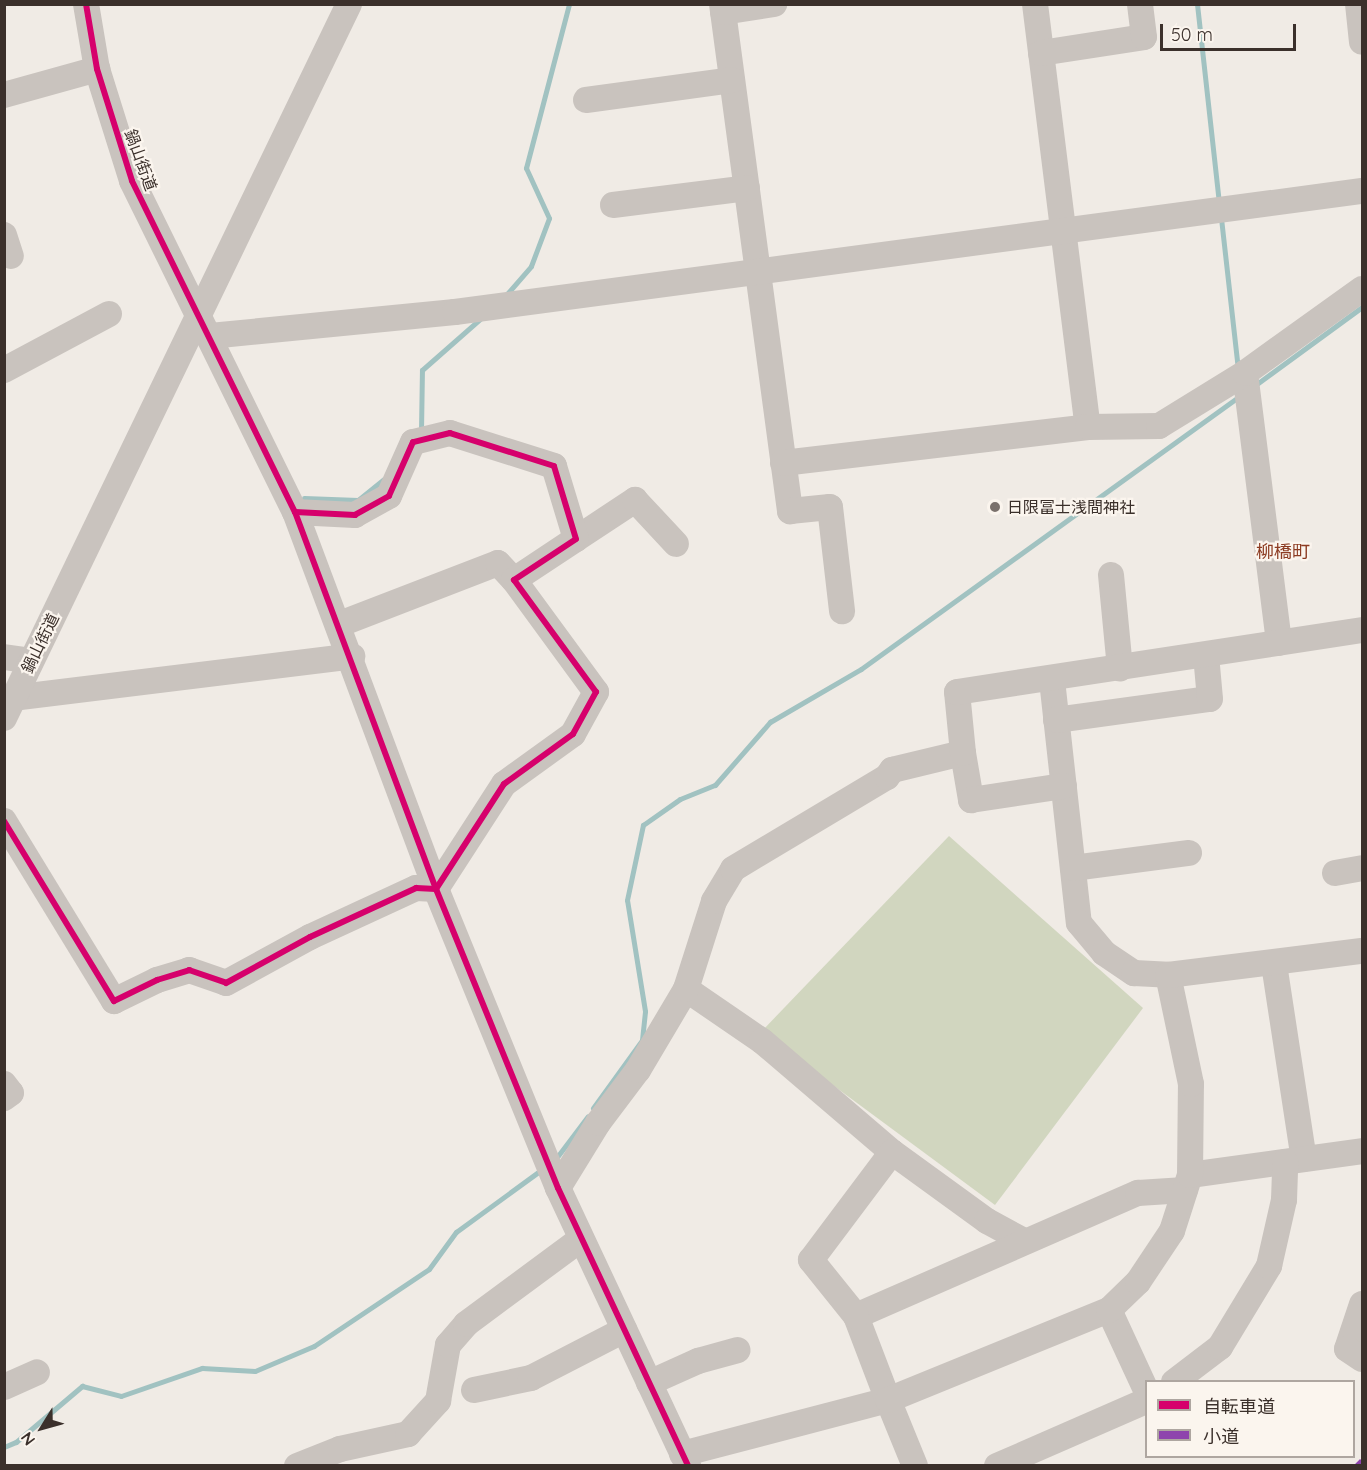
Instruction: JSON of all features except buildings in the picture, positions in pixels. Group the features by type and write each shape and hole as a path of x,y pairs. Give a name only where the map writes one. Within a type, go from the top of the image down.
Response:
{"street":[{"name":"鍋山街道","path":"8,705 204,326 132,181 97,69 86,4"},
{"path":"204,326 349,4"},
{"path":"774,4 723,8 790,511 830,507 842,611"},
{"path":"1035,4 1088,427"},
{"path":"1041,53 1144,37 1140,4"},
{"path":"1358,4 1362,42"},
{"path":"4,95 97,69"},
{"path":"585,100 732,80"},
{"path":"613,205 747,188"},
{"path":"204,326 455,312 1362,191"},
{"path":"783,463 1088,427 1159,426 1245,373 1362,289"},
{"path":"4,370 110,314"},
{"path":"204,326 295,512 352,656 436,889 558,1188 685,1460 888,1400 1109,1310 1138,1282 1172,1231 1188,1183 1191,1084 1168,975"},
{"path":"1245,373 1279,643"},
{"path":"295,512 354,515 389,496 413,442 450,433 554,466 576,539"},
{"path":"514,580 635,500 676,544"},
{"path":"340,624 498,563 514,580 596,692 573,734 504,784 436,889"},
{"path":"1111,575 1120,669"},
{"path":"1064,786 970,800 957,692 1052,680 1362,630"},
{"path":"1056,720 1210,699 1206,655"},
{"path":"8,705 352,656"},
{"path":"4,657 32,661"},
{"path":"1052,680 1079,923 1104,953 1134,973 1168,975 1274,964 1362,951"},
{"path":"558,1188 598,1123 638,1070 686,989 714,901 733,869 887,777 892,770 963,753"},
{"path":"4,821 114,1001 158,980 189,970 226,983 309,937 416,888 436,889"},
{"path":"1073,868 1189,853"},
{"path":"1335,873 1362,868"},
{"path":"1177,1380 1220,1347 1269,1266 1294,1161 1274,964"},
{"path":"686,989 762,1041 892,1152 987,1221 1024,1241"},
{"path":"4,1084 11,1093 4,1098"},
{"path":"856,1316 1138,1193 1294,1161 1362,1151"},
{"path":"892,1152 811,1260 856,1316 915,1466"},
{"path":"297,1466 340,1449 408,1434 438,1401 448,1345 466,1324 581,1239"},
{"path":"1362,1304 1347,1348 1362,1359"},
{"path":"1109,1310 1145,1388"},
{"path":"474,1390 531,1378 624,1330"},
{"path":"649,1383 698,1361 738,1350"},
{"path":"4,1387 37,1372"},
{"path":"997,1466 1145,1401"}],"green space":[{"path":"949,836 1143,1008 995,1205 761,1032"}],"waterway":[{"path":"506,295 531,266 549,218 526,168 569,4"},
{"path":"1197,4 1219,203"},
{"path":"1221,218 1238,370"},
{"path":"1254,386 1362,307"},
{"path":"421,431 422,370 481,318"},
{"path":"593,1108 642,1040 645,1011 627,900 643,825 680,799 715,785 770,722 861,669 1239,396"},
{"path":"304,498 358,500 384,479"},
{"path":"554,1161 588,1116"},
{"path":"4,1447 16,1442 82,1386 121,1396 202,1368 255,1371 314,1346 429,1269 456,1232 541,1170"}],"marked path":[{"path":"1356,1466 1362,1460"}],"cycle path":[{"path":"86,4 97,69 132,181 295,512 436,889 558,1188 688,1466"},
{"path":"4,821 114,1001 157,980 189,970 226,983 310,937 416,888 436,889 504,784 573,734 596,692 514,580 576,539 554,466 450,433 413,442 389,496 355,515 295,512"}],"place":[{"name":"日限冨士浅間神社","path":"995,507"}],"district":[{"name":"柳橋町","path":"1283,552"}]}
